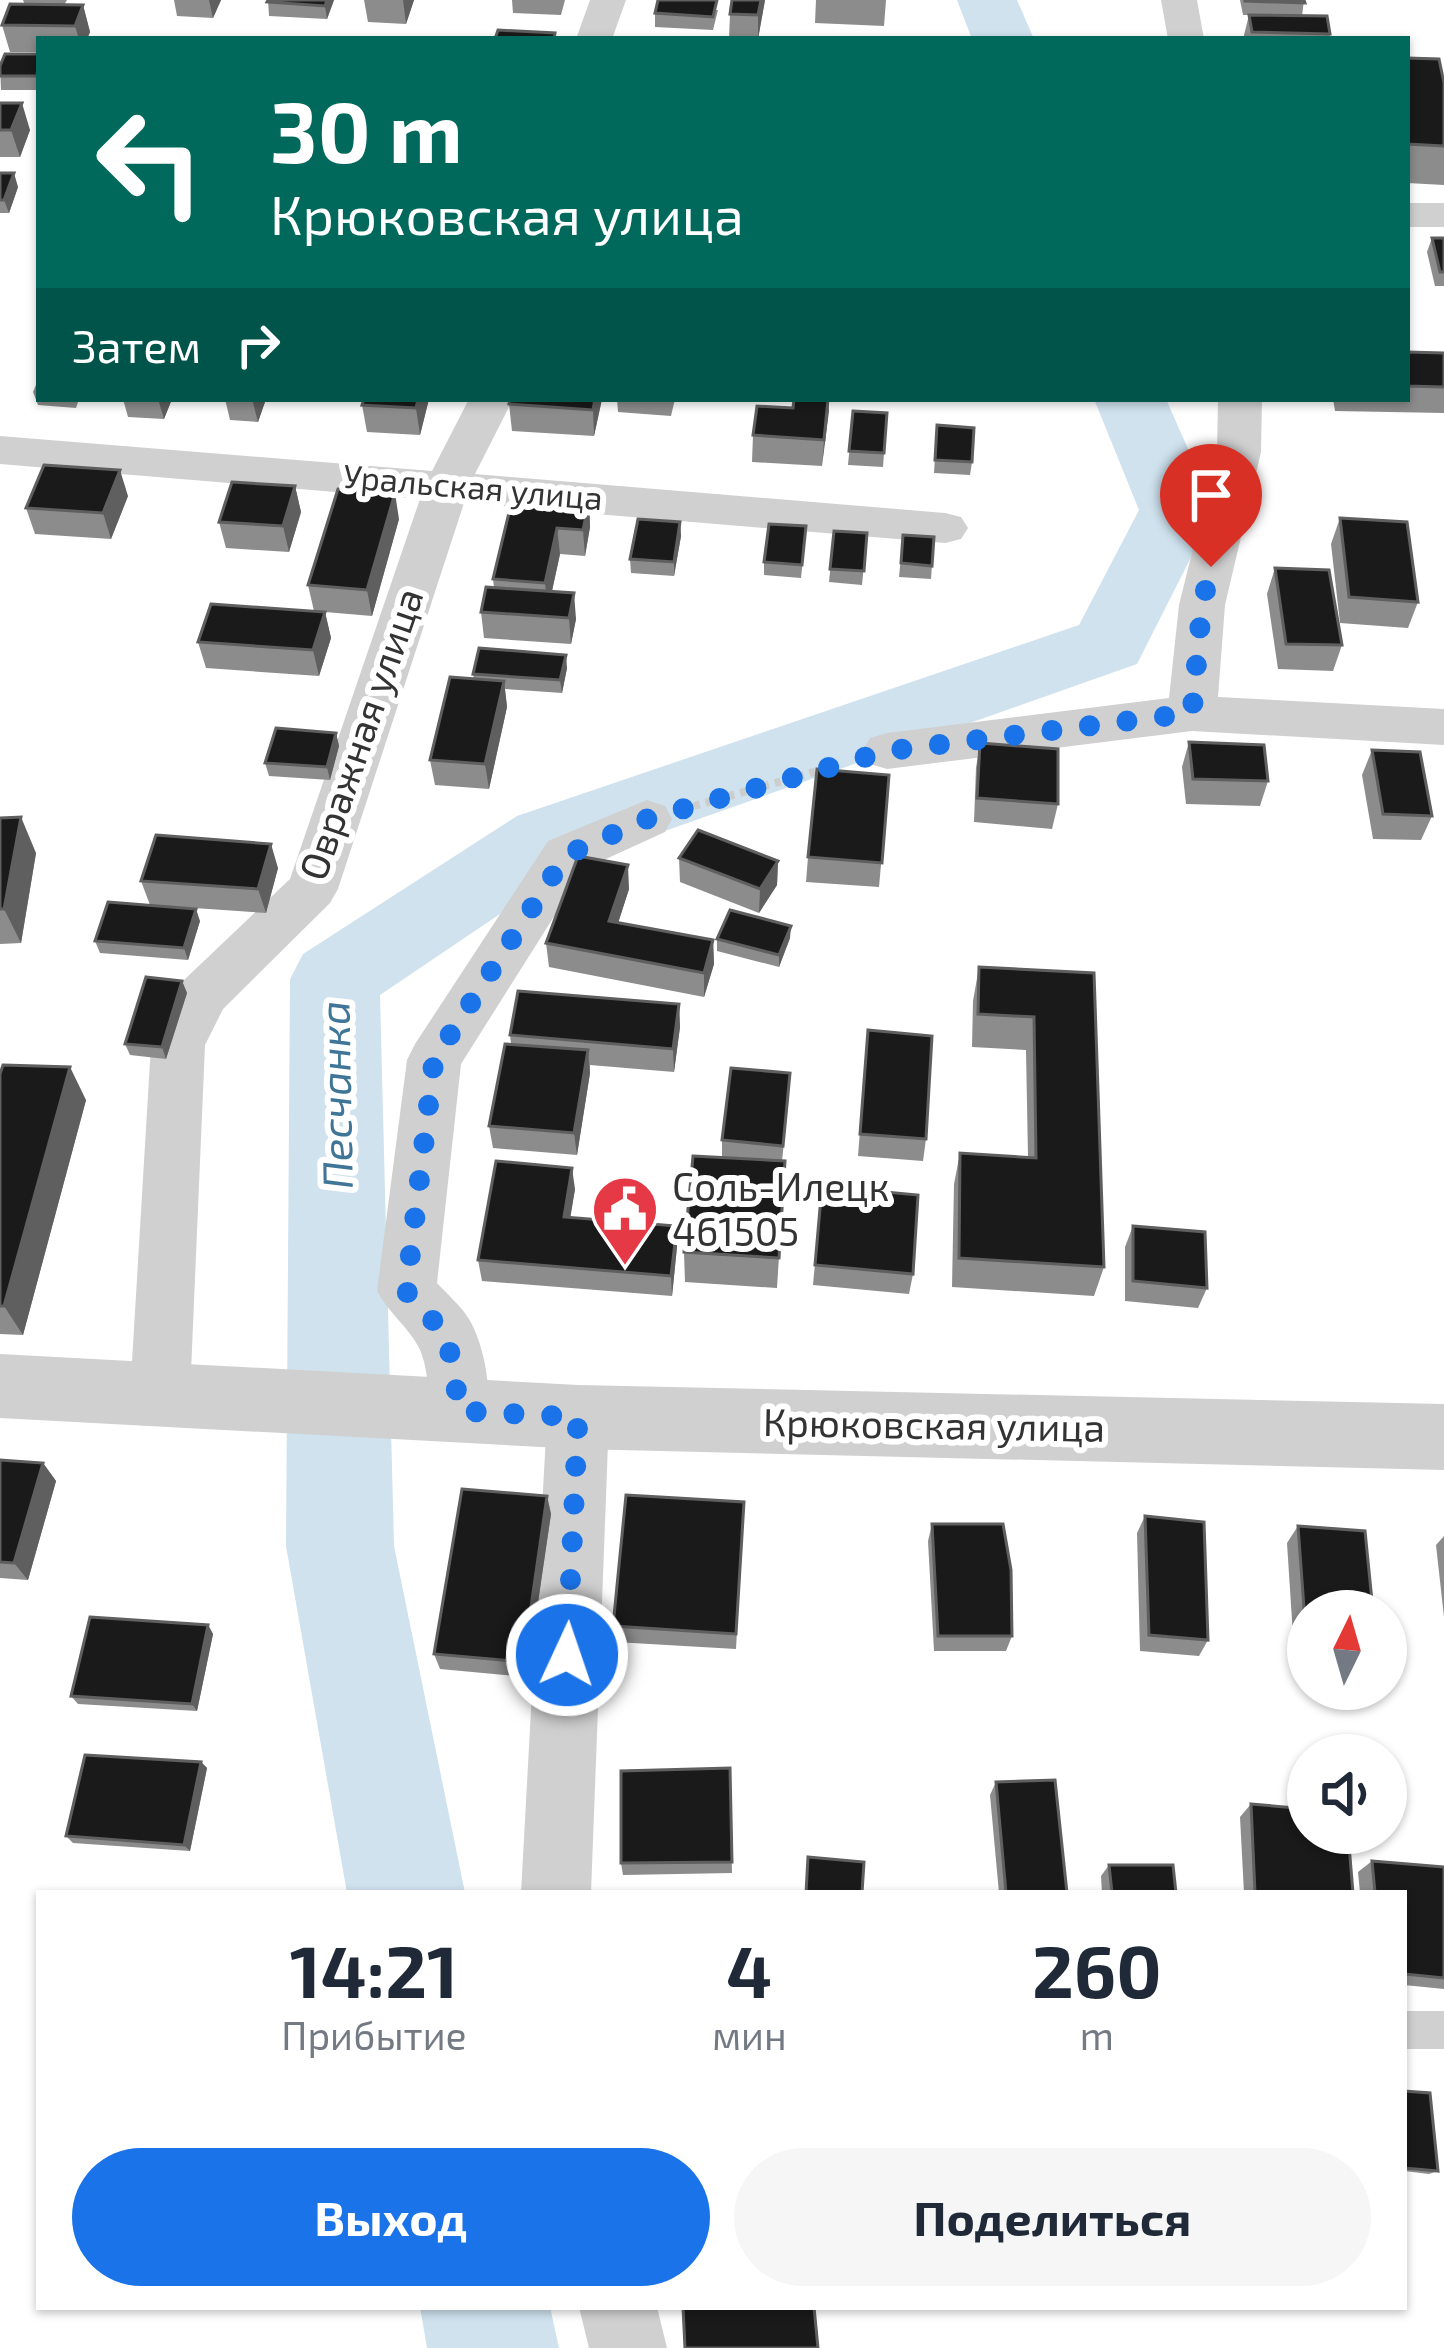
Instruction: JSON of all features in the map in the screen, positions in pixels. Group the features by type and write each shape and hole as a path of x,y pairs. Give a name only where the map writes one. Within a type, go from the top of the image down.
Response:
{"street":[{"path":"595,36 608,0"},
{"path":"1179,0 1185,36"},
{"path":"1410,214 1444,215"},
{"name":"Овражная улица","path":"160,1395 178,1046 203,995 312,889 448,484 489,402"},
{"path":"1192,713 1202,605 1239,452 1240,402"},
{"name":"Уральская улица","path":"0,450 945,528"},
{"path":"887,751 1192,713 1444,727"},
{"path":"442,1411 447,1336 406,1291 434,1060 566,855 647,819"},
{"name":"Крюковская улица","path":"0,1386 578,1417 1444,1437"},
{"path":"556,1890 578,1417"},
{"path":"619,2310 628,2348"}],"lane":[{"path":"1407,2030 1444,2030"}],"path":[{"path":"647,819 887,751"}],"building":[{"path":"268,0 327,0 325,6"},
{"path":"658,0 717,0 713,17 655,13"},
{"path":"732,0 761,0 758,15 730,14"},
{"path":"1304,0 1305,3 1245,1"},
{"path":"10,4 83,5 75,26 2,25"},
{"path":"1249,15 1327,16 1330,34 1252,32"},
{"path":"498,30 555,33 554,36 496,36"},
{"path":"5,54 36,54 36,76 0,76"},
{"path":"1410,58 1439,59 1444,83 1444,146 1410,144"},
{"path":"0,103 22,103 11,130 0,130"},
{"path":"0,173 14,173 4,200 0,200"},
{"path":"1432,238 1444,238 1444,272 1440,272"},
{"path":"1410,352 1444,353 1444,387 1410,386"},
{"path":"363,402 417,402 416,408"},
{"path":"509,402 594,402 593,410"},
{"path":"794,402 828,402 824,440 753,435 757,406 793,408"},
{"path":"853,411 887,413 884,453 849,451"},
{"path":"937,425 974,428 972,462 935,460"},
{"path":"44,465 120,470 103,513 26,508"},
{"path":"232,482 295,486 283,526 219,522"},
{"path":"338,489 395,493 367,590 308,585"},
{"path":"513,496 589,501 583,530 557,528 545,583 493,579"},
{"path":"1340,518 1407,522 1418,602 1349,597"},
{"path":"638,519 680,522 674,562 630,559"},
{"path":"769,524 806,526 802,565 764,562"},
{"path":"834,531 867,533 864,571 830,569"},
{"path":"903,535 934,537 932,566 901,563"},
{"path":"1275,568 1329,570 1342,645 1286,644"},
{"path":"486,587 574,593 569,618 481,612"},
{"path":"211,604 325,612 313,650 198,642"},
{"path":"479,648 566,655 560,680 473,674"},
{"path":"450,677 504,681 485,764 430,760"},
{"path":"276,728 336,733 327,767 265,763"},
{"path":"1189,742 1264,745 1268,781 1193,779"},
{"path":"980,743 1058,749 1058,804 977,798"},
{"path":"1372,750 1420,752 1432,816 1383,814"},
{"path":"817,769 889,775 882,863 808,857"},
{"path":"21,817 4,909 0,909 0,818"},
{"path":"698,830 778,861 760,889 679,858"},
{"path":"156,835 271,844 258,889 141,881"},
{"path":"578,856 628,865 609,921 713,940 704,973 546,943"},
{"path":"108,902 196,909 184,948 95,941"},
{"path":"730,910 791,926 779,955 717,939"},
{"path":"979,967 1094,973 1104,1267 959,1258 960,1153 1036,1158 1034,1017 978,1014"},
{"path":"146,977 182,981 162,1047 125,1044"},
{"path":"518,991 679,1004 673,1049 510,1035"},
{"path":"868,1030 932,1036 926,1139 860,1134"},
{"path":"505,1044 588,1050 574,1133 489,1126"},
{"path":"3,1065 70,1067 4,1306 0,1306 0,1074"},
{"path":"731,1068 790,1073 783,1146 722,1140"},
{"path":"693,1156 785,1161 779,1258 684,1252"},
{"path":"496,1161 572,1168 564,1217 677,1226 671,1276 478,1260"},
{"path":"822,1186 918,1195 913,1274 815,1265"},
{"path":"1133,1226 1205,1232 1207,1288 1133,1281"},
{"path":"0,1460 43,1463 14,1563 0,1562"},
{"path":"462,1489 547,1496 523,1662 434,1654"},
{"path":"626,1495 744,1502 736,1634 613,1626"},
{"path":"1145,1516 1204,1522 1208,1640 1149,1635"},
{"path":"932,1524 1003,1524 1011,1570 1012,1636 938,1636"},
{"path":"1298,1526 1365,1531 1371,1590 1303,1590"},
{"path":"90,1617 208,1625 192,1704 71,1696"},
{"path":"85,1755 201,1762 184,1845 66,1836"},
{"path":"730,1768 732,1862 621,1863 621,1771"},
{"path":"1055,1780 1067,1890 1006,1890 996,1782"},
{"path":"1251,1804 1287,1807 1287,1854 1350,1854 1353,1890 1255,1890"},
{"path":"808,1857 864,1862 862,1890 806,1890"},
{"path":"1372,1861 1444,1867 1444,1978 1407,1974 1407,1890 1375,1890"},
{"path":"1109,1865 1173,1865 1176,1890 1112,1890"},
{"path":"1407,2091 1430,2093 1438,2171 1407,2168"},
{"path":"683,2310 814,2310 818,2348 685,2348"}],"waterway":[{"name":"Песчанка","path":"987,0 1002,36"},
{"name":"Песчанка","path":"405,1890 340,1546 335,979 547,839 1109,644 1177,510 1131,402"},
{"name":"Песчанка","path":"486,2310 493,2348"}],"place":[{"name":"Соль-Илецк 461505","path":"625,1268"}],"route":[{"path":"567,1655 578,1417 460,1411 447,1336 406,1291 434,1060 566,855 647,819 887,751 1192,713 1202,605 1211,567"}]}
